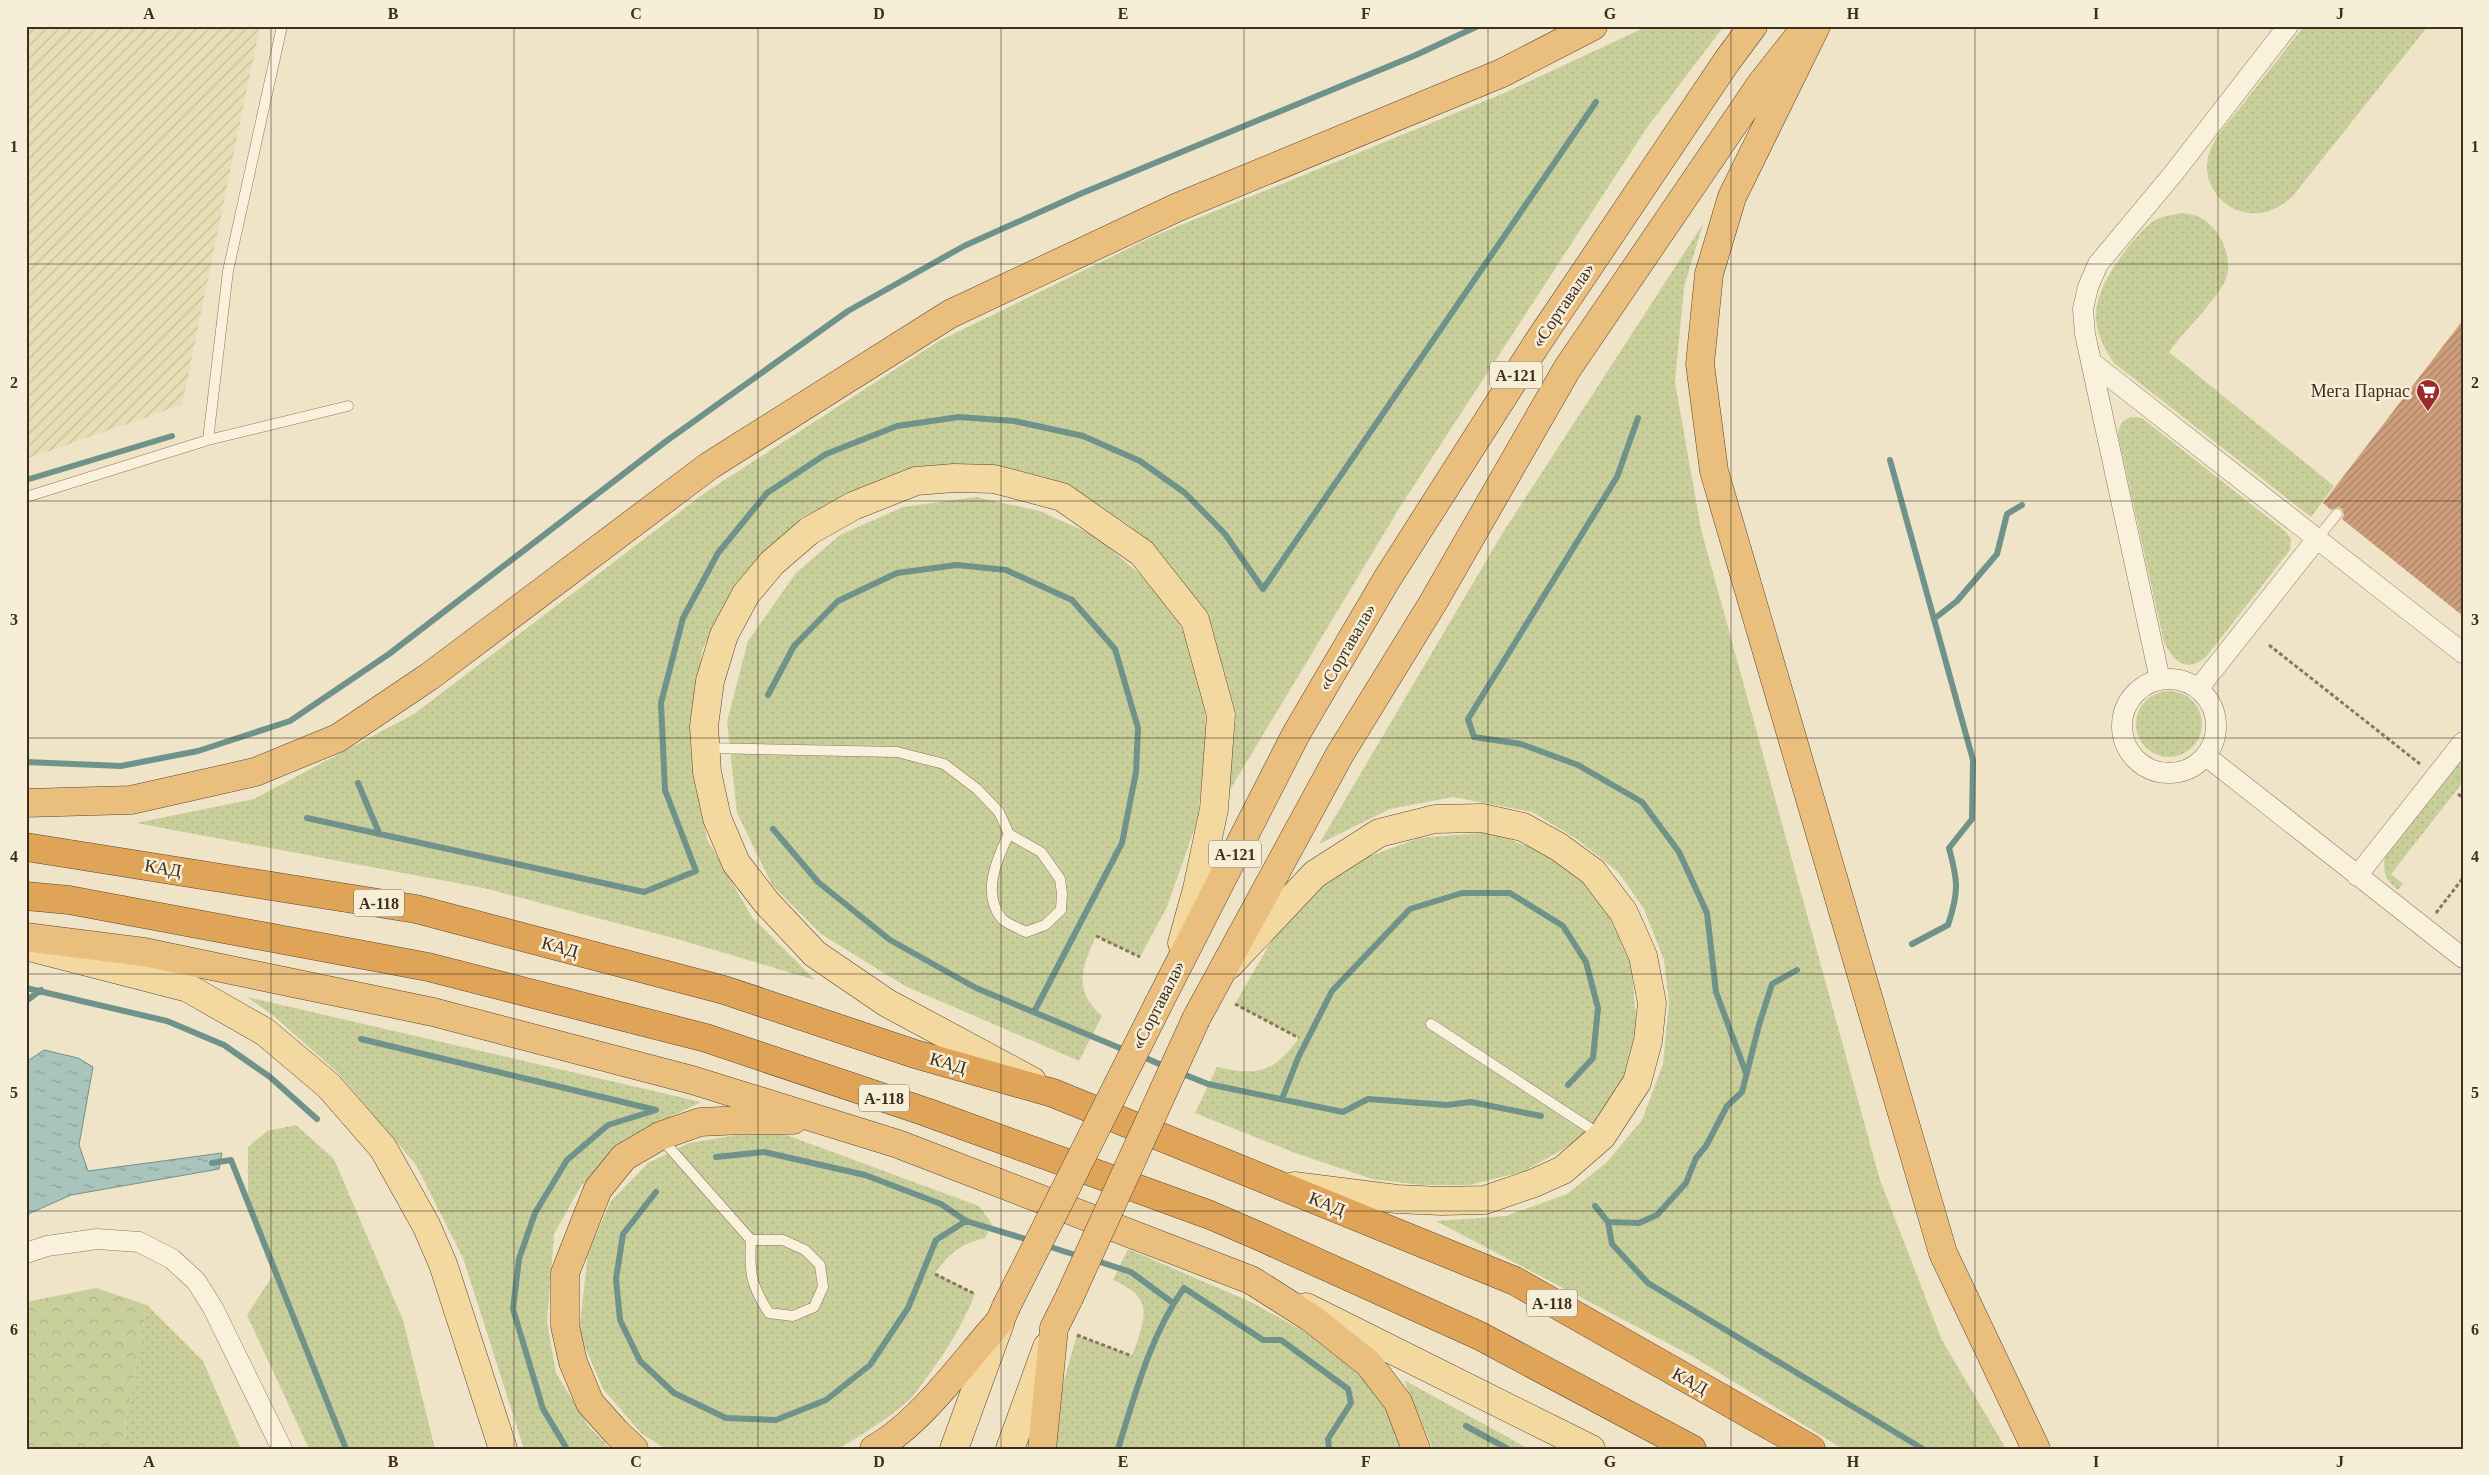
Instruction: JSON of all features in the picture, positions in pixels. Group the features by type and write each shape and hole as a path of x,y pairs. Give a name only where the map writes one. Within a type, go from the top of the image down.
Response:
{"highway":[{"path":"26,803 131,800 255,772 338,738 430,676 709,466 950,314 1178,207 1502,73 1593,26"},
{"name":"«Сортавала»","path":"874,1449 884,1444 926,1406 1003,1314 1296,734 1387,579 1536,344 1727,61 1753,26"},
{"name":"А-121","path":"1066,1332 1069,1298 1196,1019 1216,979 1340,754 1434,601 1567,369 1761,84 1806,26"},
{"path":"1816,26 1732,197 1709,274 1700,364 1714,471 1944,1253 2036,1449"},
{"name":"КАД","path":"26,847 416,909 724,990 914,1054 1053,1093 1280,1184 1515,1282 1811,1449"},
{"name":"А-118","path":"26,896 69,900 428,966 706,1038 926,1112 1210,1215 1480,1336 1692,1449"},
{"path":"26,937 144,952 433,1012 692,1080 898,1144 1251,1280 1311,1318 1369,1364 1398,1402 1416,1449"},
{"path":"634,1449 616,1432 590,1402 573,1362 565,1326 565,1273 598,1189 624,1157 660,1136 700,1122 790,1120 898,1144"},
{"path":"1042,1449 1066,1332"}],"main road":[{"path":"1053,1093 887,1003 815,954 767,903 736,863 717,818 707,772 704,726 710,681 724,635 746,594 772,563 809,530 853,506 916,481 954,478 994,479 1062,497 1142,553 1196,620 1221,715 1214,809 1197,889 1173,975"},
{"path":"1216,979 1315,874 1380,833 1435,818 1482,818 1523,827 1559,847 1593,872 1624,913 1643,956 1652,1003 1648,1041 1637,1082 1602,1136 1563,1170 1534,1183 1485,1200 1397,1199 1280,1184"},
{"path":"26,947 188,988 265,1032 329,1086 382,1148 426,1225 443,1264 503,1449"},
{"path":"1251,1280 1591,1449"},
{"path":"954,1449 1003,1314"},
{"path":"1010,1449 1066,1332"}],"street":[{"path":"2160,680 2085,334 2083,309 2088,287 2098,264 2173,174 2288,26"},
{"path":"2091,362 2316,540 2463,653"},
{"path":"2198,689 2316,540"},
{"path":"2173,679 2186,682 2198,689 2211,707 2216,728 2213,742 2206,756 2194,766 2178,772 2162,773 2146,768 2134,757 2125,743 2122,727 2124,711 2132,697 2144,686 2160,680 2173,679"},
{"path":"2357,876 2463,742"},
{"path":"2206,756 2463,958"},
{"path":"26,1253 46,1246 97,1239 139,1242 172,1259 196,1281 213,1308 282,1449"}],"lane":[{"path":"208,440 228,271 282,26"},
{"path":"26,496 208,440 348,406"},
{"path":"2316,540 2337,514"},
{"path":"706,748 897,752 944,764 977,789 999,812 1009,834 1041,852 1060,879 1062,893 1061,910 1045,926 1026,932 1002,920 994,904 992,890 996,858 1009,834"},
{"path":"1431,1024 1602,1136"},
{"path":"660,1136 751,1240 749,1268 758,1295 769,1313 793,1316 814,1307 823,1287 820,1265 805,1250 783,1240 751,1240"}],"path":[{"path":"2269,645 2424,767"},
{"path":"2458,794 2463,798"},
{"path":"2434,916 2463,878"},
{"path":"1096,936 1140,957"},
{"path":"1235,1004 1299,1038"},
{"path":"935,1274 975,1294"},
{"path":"1066,1332 1132,1356"}],"shaded area":[{"path":"26,26 260,26 182,405 26,459"}],"green space":[{"path":"1648,26 1724,26 1646,129 1400,507 1228,793 1236,714 1207,613 1129,525 1066,486 996,468 906,469 801,518 737,586 702,650 691,741 707,839 752,917 815,980 677,939 483,888 136,823 254,799 414,714 706,492 939,341 1154,236 1502,94"},
{"path":"2304,26 2428,26 2292,197 2268,212 2248,213 2240,211 2224,203 2213,189 2207,172 2209,154 2215,140"},
{"path":"2182,213 2195,215 2213,227 2224,245 2228,265 2224,283 2219,291 2169,352 2334,486 2311,517 2114,363 2102,343 2097,329 2097,305 2105,283 2118,260 2135,238 2152,222 2163,217"},
{"path":"1703,224 1684,287 1675,382 1701,529 1880,1180 1942,1340 2006,1449 1843,1449 1692,1356 1436,1221 1506,1216 1567,1194 1606,1163 1642,1120 1663,1064 1669,1002 1664,960 1644,909 1618,872 1578,840 1532,812 1453,797 1390,809 1319,844 1502,534"},
{"path":"2131,417 2142,418 2285,531 2291,539 2290,550 2206,657 2192,664 2187,665 2176,660 2164,642 2118,435 2122,423"},
{"path":"976,497 1040,511 1095,536 1141,575 1179,621 1203,684 1207,742 1197,822 1167,907 1140,957 1096,936 1084,968 1083,987 1086,997 1102,1016 1079,1061 905,986 821,934 772,885 737,813 727,722 748,641 796,573 840,535 903,507"},
{"path":"2169,691 2182,694 2192,701 2199,711 2202,724 2199,737 2192,747 2182,754 2169,757 2156,754 2146,747 2139,737 2136,724 2139,711 2146,701 2156,694"},
{"path":"2463,759 2463,782 2391,874 2403,884 2398,890 2390,883 2386,876 2384,867 2385,857"},
{"path":"1492,832 1556,858 1598,896 1630,956 1637,1025 1623,1086 1591,1128 1571,1145 1522,1172 1469,1185 1421,1185 1372,1179 1295,1153 1195,1113 1217,1067 1244,1071 1264,1069 1281,1059 1299,1038 1235,1004 1273,938 1324,883 1370,856 1419,838"},
{"path":"247,997 701,1102 625,1139 581,1186 554,1234 547,1322 556,1373 589,1427 611,1449 524,1449 463,1258 416,1165 339,1074 275,1017"},
{"path":"296,1125 334,1159 403,1320 435,1449 309,1449 247,1315 273,1275 248,1207 248,1147 267,1131"},
{"path":"781,1133 979,1206 992,1224 985,1238 968,1243 956,1250 935,1273 975,1294 963,1321 948,1347 913,1396 877,1425 837,1449 666,1449 641,1433 603,1389 579,1333 588,1253 611,1201 648,1163 689,1143 737,1135"},
{"path":"1128,1249 1251,1302 1323,1342 1375,1389 1399,1438 1401,1449 1052,1449 1053,1418 1077,1335 1132,1356 1141,1331 1144,1311 1136,1294 1113,1280"},
{"path":"96,1288 147,1305 121,1449 26,1449 26,1302"},
{"path":"147,1305 203,1361 241,1449 121,1449"},
{"path":"1404,1380 1529,1449 1433,1449"}],"water":[{"path":"44,1050 78,1058 93,1067 79,1145 88,1171 222,1153 219,1169 71,1195 26,1215 26,1062"}],"building":[{"name":"Мега Парнас","path":"2463,320 2463,616 2342,519 2344,515 2342,509 2338,507 2331,510 2323,503"}],"waterway":[{"path":"26,762 121,766 198,751 290,721 389,654 665,442 848,311 964,246 1080,194 1416,55 1478,26"},
{"path":"307,818 644,892 696,871 665,790 661,703 683,618 718,553 767,493 826,454 897,426 959,417 1014,421 1083,436 1140,461 1185,493 1225,534 1263,589 1596,102"},
{"path":"1638,418 1617,477 1468,719 1474,737 1521,744 1578,765 1642,802 1679,852 1707,913 1716,992 1746,1073"},
{"path":"26,480 172,436"},
{"path":"1890,460 1973,760 1972,819 1949,848 1956,878 1956,895 1948,925 1912,944"},
{"path":"1934,619 1957,601 1997,554 2007,514 2022,505"},
{"path":"768,695 794,646 838,601 897,573 957,565 1006,570 1072,600 1115,649 1138,728 1136,772 1122,843 1034,1012"},
{"path":"358,783 379,833"},
{"path":"773,829 818,882 890,940 976,988 1127,1051"},
{"path":"1282,1099 1298,1058 1332,991 1410,909 1462,893 1510,893 1563,926 1586,962 1598,1008 1593,1058 1568,1085"},
{"path":"1595,1206 1608,1222 1639,1223 1657,1215 1686,1183 1696,1158 1706,1146 1727,1106 1742,1092 1759,1025 1772,984 1797,970"},
{"path":"26,988 167,1021 224,1045 270,1077 317,1119"},
{"path":"26,1001 41,990"},
{"path":"361,1039 656,1110 608,1125 567,1160 535,1213 519,1259 513,1309 543,1409 567,1449"},
{"path":"1139,1055 1166,1067"},
{"path":"1178,1072 1208,1084 1343,1112 1368,1099 1447,1105 1471,1102 1541,1116"},
{"path":"716,1157 764,1152 865,1175 941,1204 966,1221 1032,1241"},
{"path":"212,1163 231,1160 346,1449"},
{"path":"656,1192 623,1234 616,1279 620,1320 640,1361 674,1393 726,1418 776,1420 826,1400 870,1365 908,1308 936,1240 966,1221"},
{"path":"1608,1222 1612,1244 1648,1283 1923,1449"},
{"path":"1044,1245 1082,1257"},
{"path":"1094,1260 1131,1272 1173,1303"},
{"path":"1118,1449 1153,1345 1172,1306 1184,1288 1263,1340 1281,1340 1348,1389 1351,1403 1328,1439 1329,1449"},
{"path":"1466,1426 1508,1449"}],"place":[{"name":"Мега Парнас","path":"2428,412"}]}
